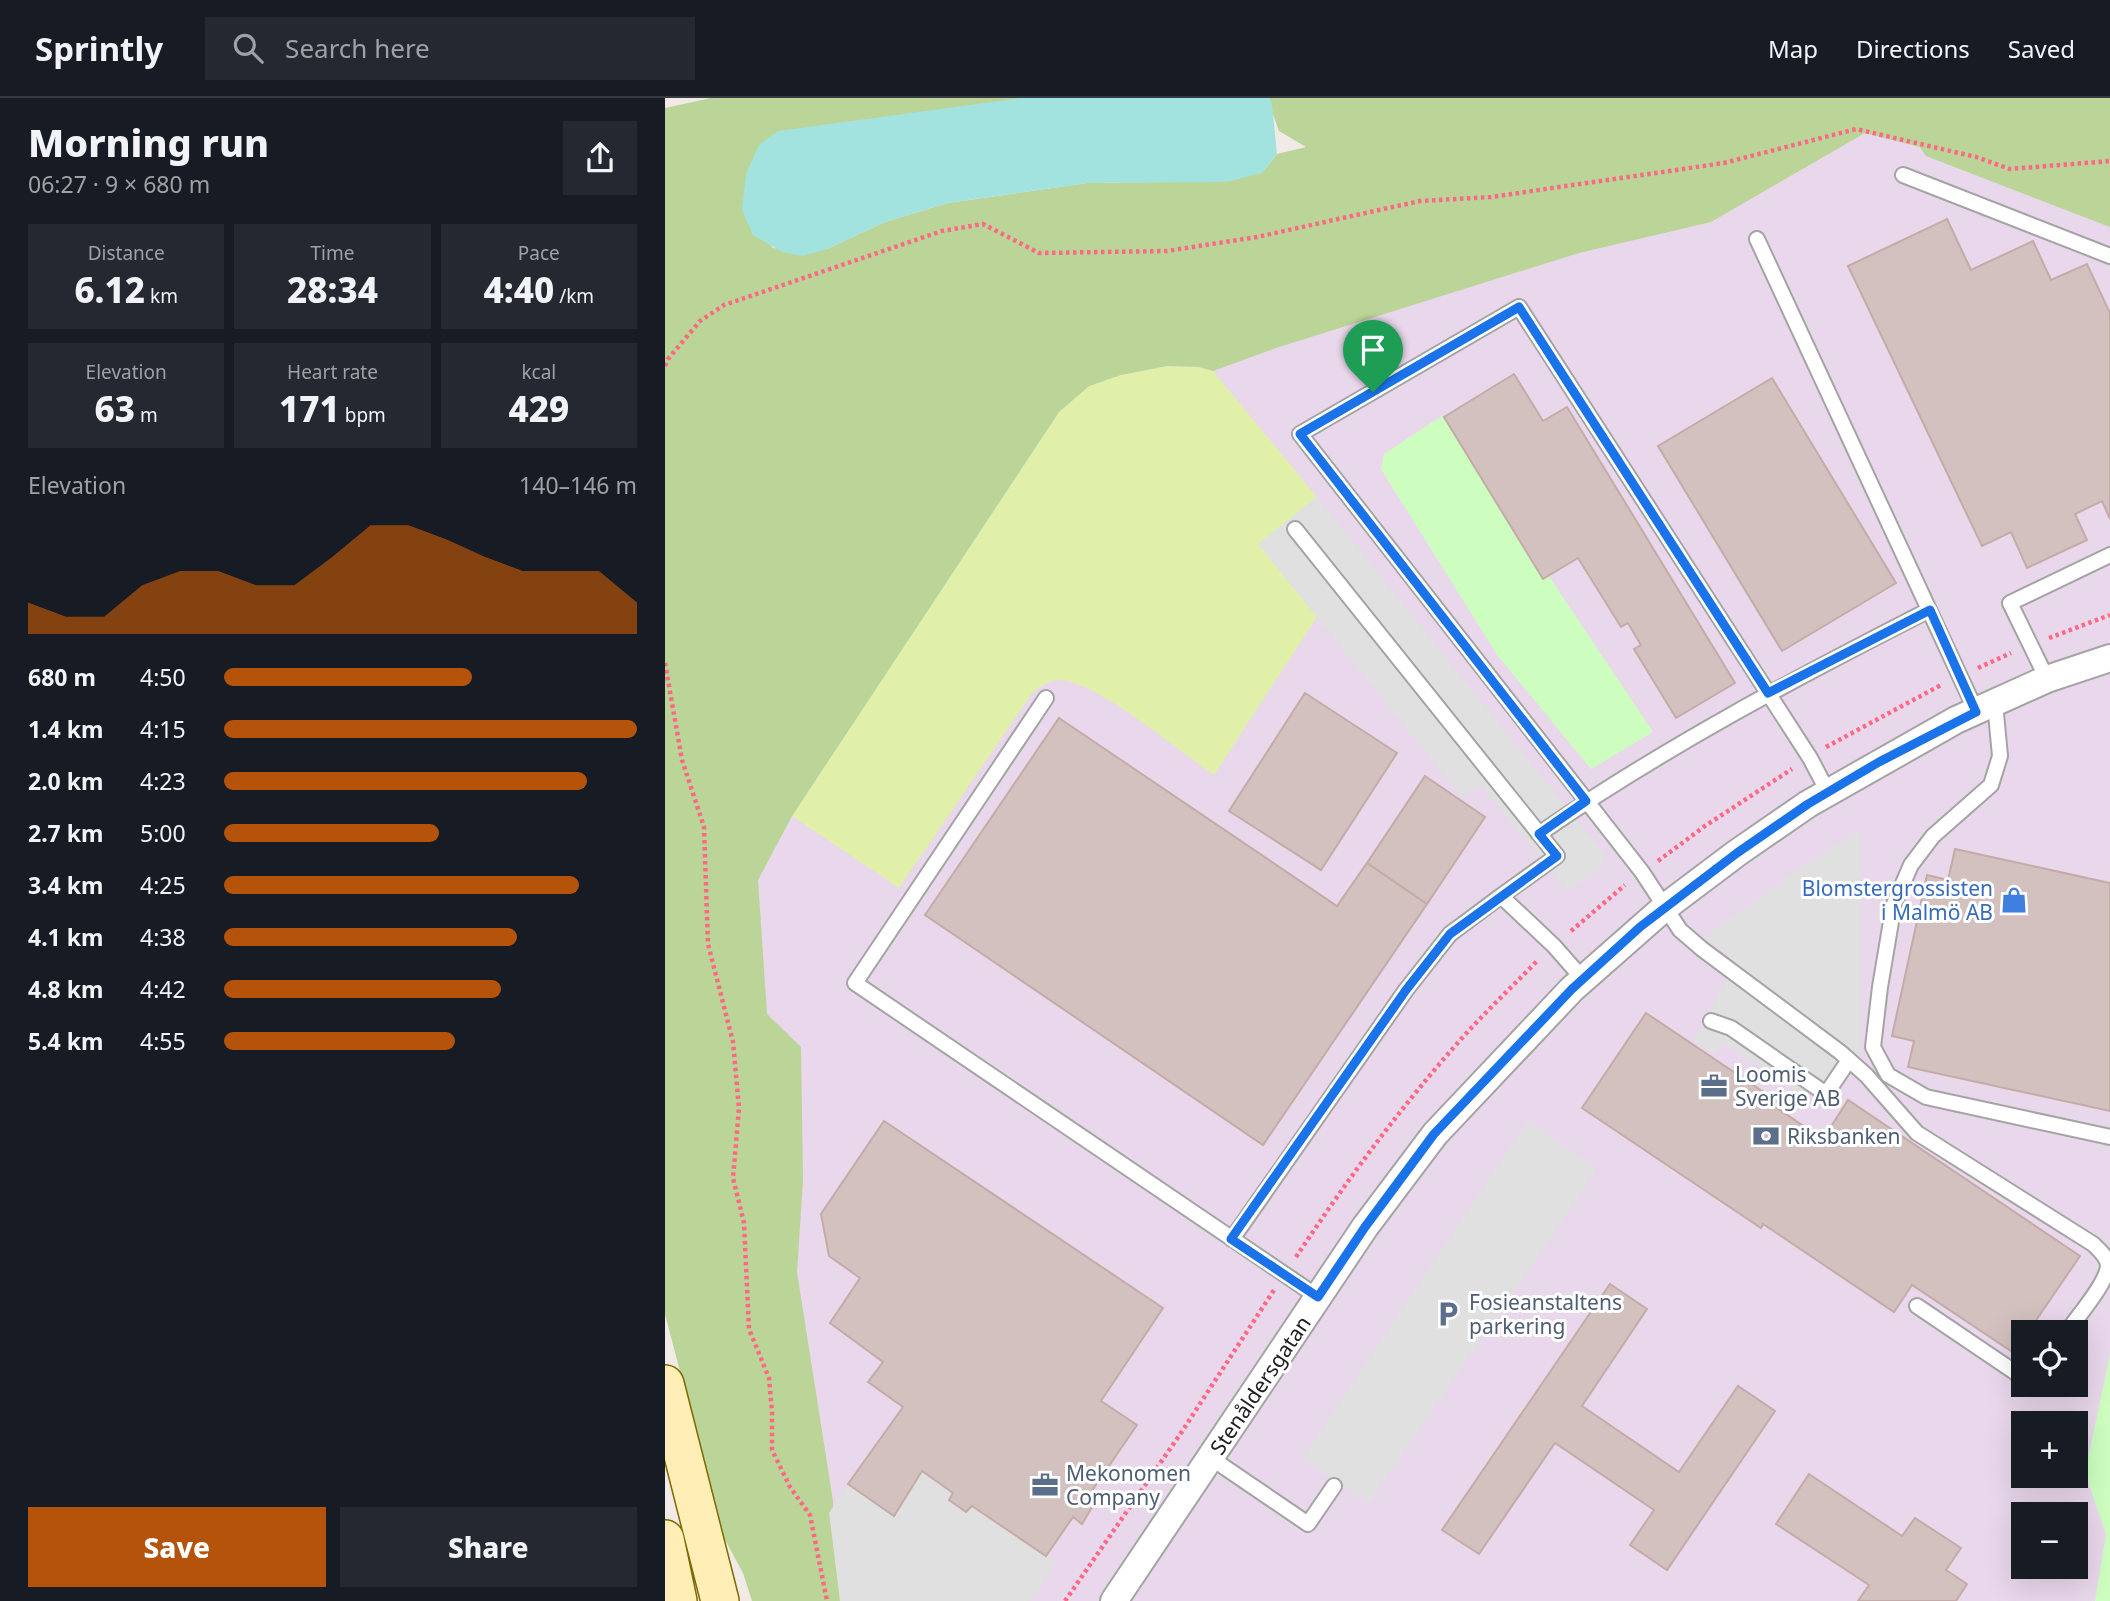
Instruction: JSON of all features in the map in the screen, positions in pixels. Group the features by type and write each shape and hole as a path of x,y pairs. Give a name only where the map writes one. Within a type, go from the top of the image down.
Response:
{"main road":[{"path":"665,1384 720,1601"},
{"path":"665,1539 678,1601"}],"street":[{"name":"Stenåldersgatan","path":"1114,1601 1365,1227 1434,1134 1583,979 1664,908 1737,853 1828,792 1945,726 2047,679 2110,658"}],"lane":[{"path":"1903,175 2110,256"},
{"path":"1757,239 1930,610 1985,707 2000,756 1991,785 1933,835 1911,866 1894,904 1873,1047 1888,1075 1926,1097 2110,1137"},
{"path":"1828,792 1810,758 1519,307 1300,434 1643,872 1680,930 1849,1060 1866,1075 1917,1133 2094,1244 2108,1265 2105,1277 2075,1320"},
{"path":"1231,1239 1406,990 1450,934 1557,856 1295,529"},
{"path":"2047,679 2010,603 2110,555"},
{"path":"1539,834 1586,801 1768,693 1930,610"},
{"path":"1046,698 855,984 1318,1297"},
{"path":"1501,896 1554,946 1583,979"},
{"path":"1711,1021 1731,1028 1826,1094 1849,1060"},
{"path":"1917,1306 2011,1370"},
{"path":"1210,1458 1308,1524 1334,1486"}],"path":[{"path":"665,366 700,321 724,304 942,231 983,224 1039,253 1167,251 1257,237 1420,201 1491,197 1724,163 1856,129 1976,157 2010,169 2110,161"},
{"path":"665,663 682,760 705,827 708,944 733,1042 739,1108 733,1178 744,1223 749,1329 769,1378 772,1450 790,1487 810,1515 827,1601"}],"shaded area":[{"path":"2110,98 2110,1601 778,1601 665,301"},
{"path":"1317,497 1609,860 1568,892 1480,784 1462,798 1258,544"},
{"path":"1861,830 1861,1054 1805,1098 1723,1042 1714,1055 1693,1041 1710,1017 1714,1001 1726,982 1729,955 1704,938 1803,866"},
{"name":"Fosieanstaltens parkering","path":"1528,1120 1597,1170 1369,1503 1302,1458"},
{"path":"922,1471 1057,1562 1030,1601 840,1601 829,1513 848,1484 894,1515"}],"green space":[{"path":"711,98 1057,98 752,226 773,248 807,251 827,249 885,222 948,203 1087,183 1155,182 1262,173 1277,154 1306,147 1279,131 1267,98 2110,98 2110,227 1926,156 1920,147 1865,133 1711,222 1579,253 1276,348 1213,371 1199,367 1167,366 1121,375 1089,386 1059,412 792,816 758,880 767,1014 801,1047 803,1181 797,1272 833,1501 840,1601 752,1601 743,1573 723,1536 665,1314 665,108"},
{"path":"1167,366 1199,367 1213,371 1317,497 1258,544 1317,617 1214,775 1139,720 1095,692 1061,680 1042,686 1032,693 899,888 792,816 1059,412 1089,386 1121,375"},
{"path":"1442,416 1653,732 1591,769 1498,656 1381,469 1384,454"},
{"path":"2110,1354 2110,1601 2095,1601 2106,1534 2088,1482 2088,1459"}],"water":[{"path":"1022,98 1269,98 1272,104 1277,154 1262,173 1226,182 1088,183 948,203 885,222 827,249 803,256 782,252 753,235 742,210 746,174 759,145 778,131"}],"building":[{"path":"1947,219 1971,270 2033,241 2051,280 2087,264 2110,313 2110,519 2102,501 2075,514 2087,540 2027,568 2011,532 1982,546 1848,266"},
{"path":"1514,374 1543,421 1567,407 1735,683 1676,718 1634,649 1641,645 1628,623 1621,627 1578,558 1543,579 1444,417"},
{"path":"1772,378 1896,583 1782,651 1658,446"},
{"path":"1305,693 1397,753 1321,870 1229,811"},
{"path":"1059,718 1337,906 1367,863 1427,904 1263,1145 925,915"},
{"path":"1425,776 1485,817 1427,904 1367,863"},
{"path":"1955,849 2110,883 2110,1111 1908,1067 1914,1041 1892,1036 1927,875 1948,880"},
{"path":"1646,1013 1777,1101 1774,1106 1823,1139 1848,1100 2080,1256 2036,1320 2011,1320 2011,1351 1912,1285 1894,1312 1763,1224 1761,1228 1582,1108"},
{"path":"884,1121 1163,1308 1101,1401 1137,1425 1089,1495 1097,1499 1082,1524 1073,1517 1046,1556 972,1506 966,1512 949,1500 953,1493 922,1471 894,1516 848,1484 903,1407 868,1382 883,1362 830,1323 860,1278 829,1256 821,1214"},
{"path":"1610,1284 1647,1309 1582,1406 1679,1472 1738,1386 1775,1411 1667,1570 1630,1545 1654,1510 1555,1443 1479,1554 1442,1530"},
{"path":"1809,1474 1902,1536 1915,1518 1961,1548 1946,1570 1967,1584 1956,1601 1858,1601 1869,1585 1776,1524"}],"place":[{"name":"Blomstergrossisten i Malmö AB","path":"2014,900"},
{"name":"Loomis Sverige AB","path":"1714,1086"},
{"name":"Riksbanken","path":"1766,1136"},
{"name":"Fosieanstaltens parkering","path":"1448,1314"},
{"name":"Mekonomen Company","path":"1045,1485"}],"route":[{"path":"1519,307 1768,693 1930,610 1976,712 1879,762 1808,804 1737,853 1640,927 1572,989 1434,1134 1365,1227 1318,1297 1231,1239 1406,990 1450,934 1557,856 1539,834 1586,801 1300,434 1373,392 1519,307"}]}
